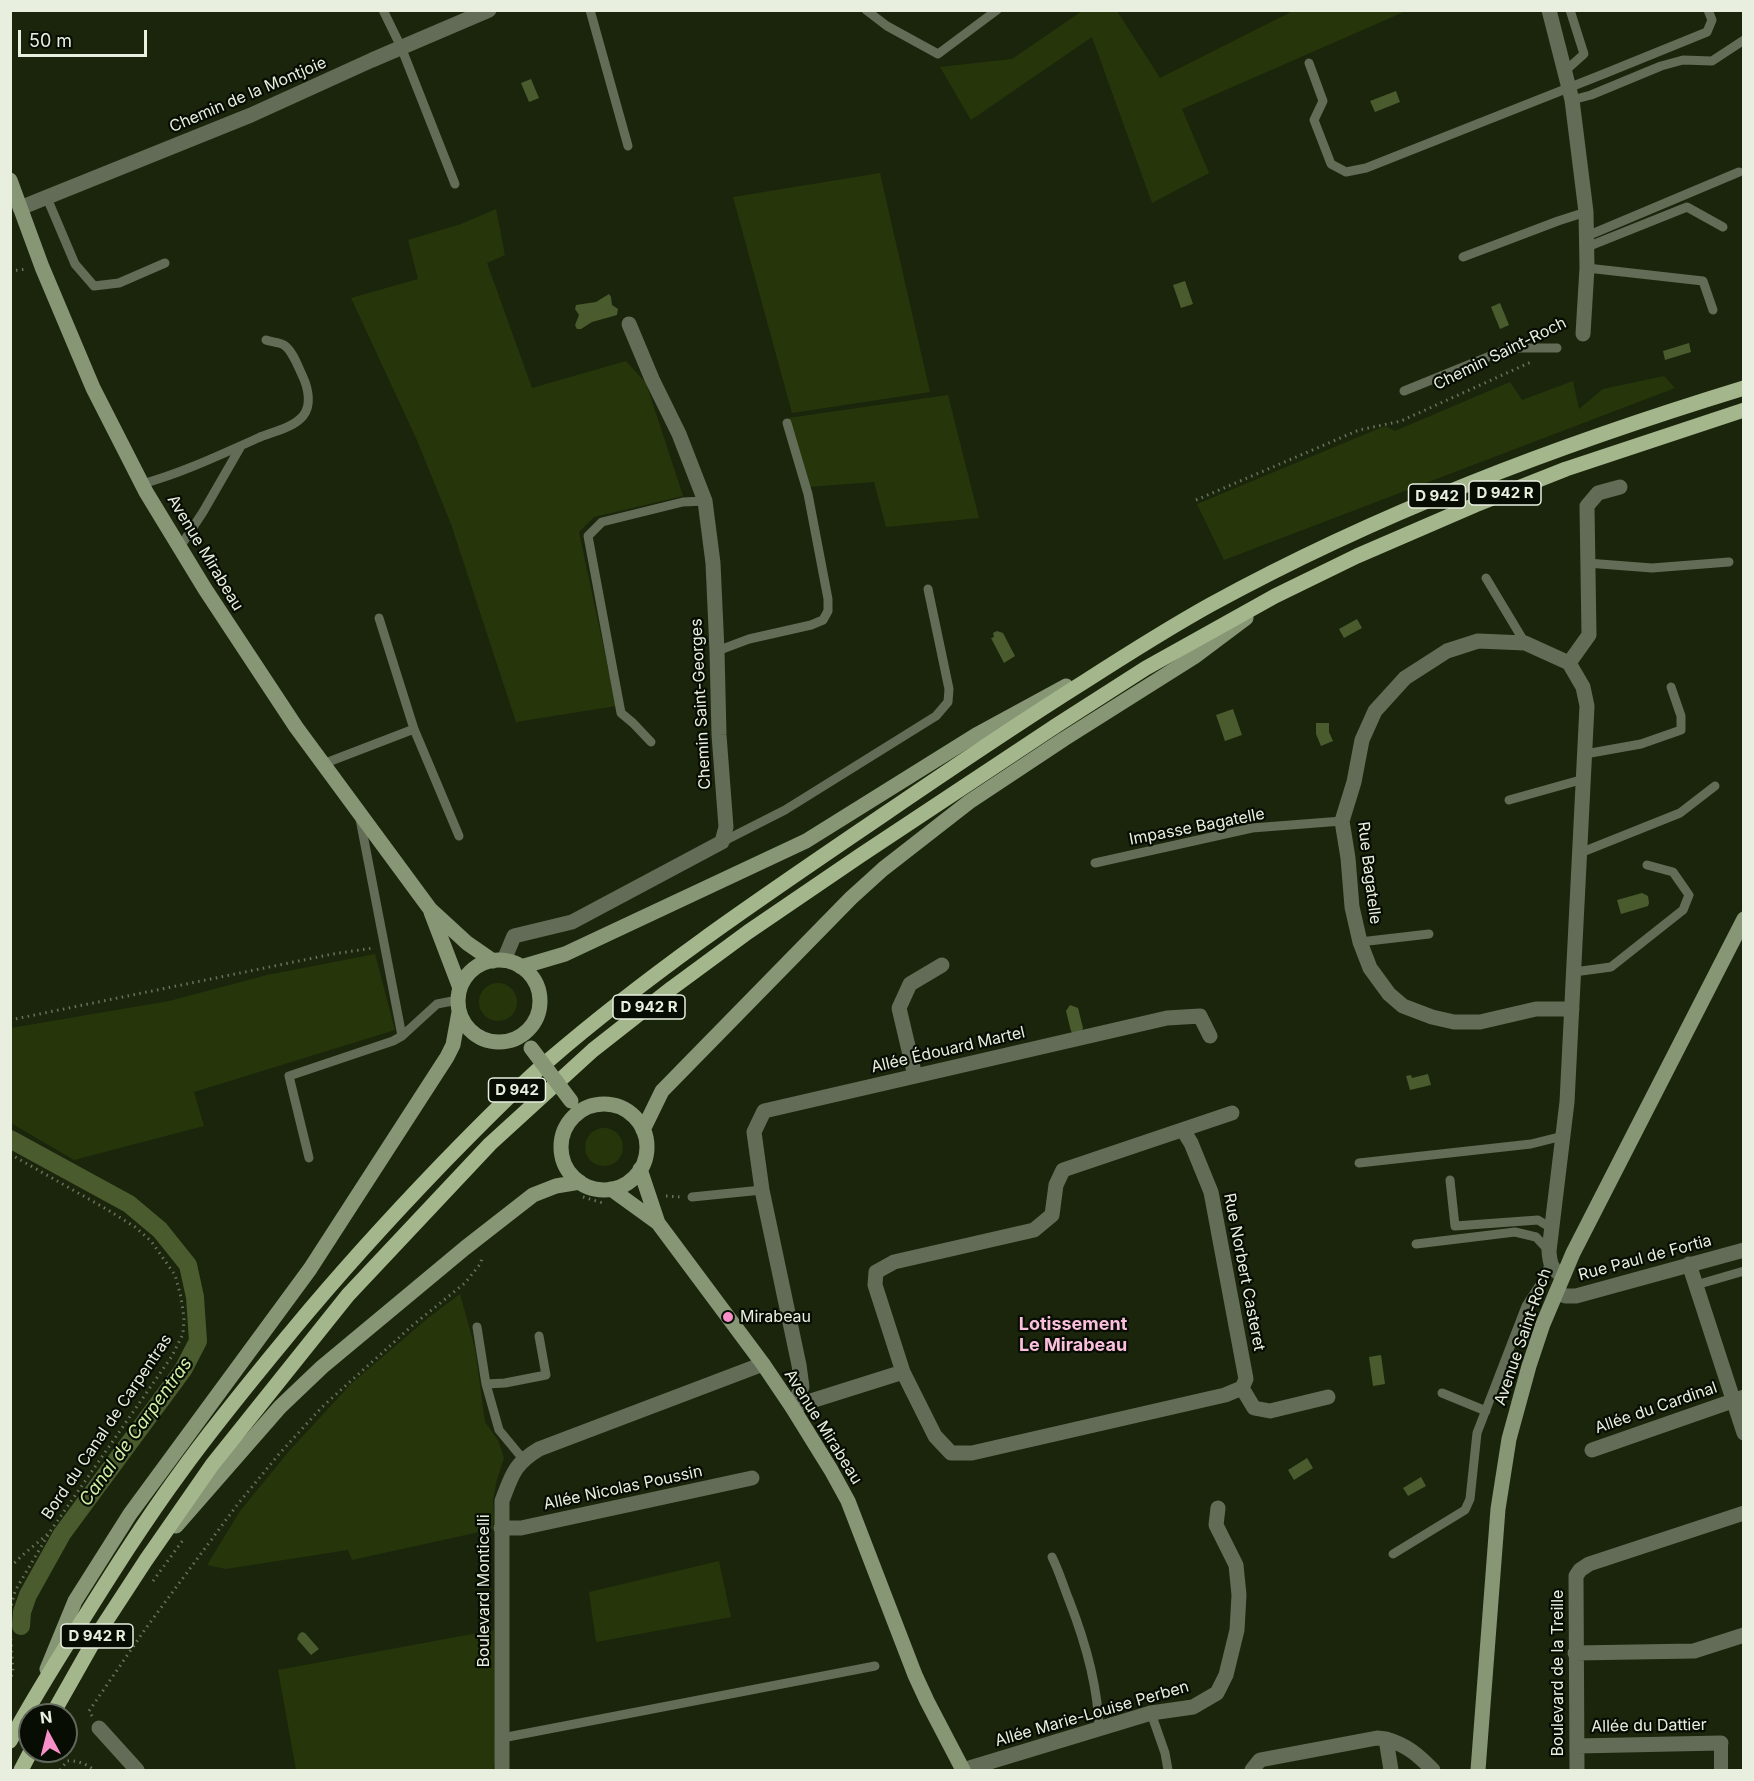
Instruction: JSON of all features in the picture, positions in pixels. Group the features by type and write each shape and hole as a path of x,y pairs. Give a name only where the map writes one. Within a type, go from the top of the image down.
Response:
{"main road":[{"name":"Avenue Mirabeau","path":"10,180 77,352 106,415 142,484 241,646 296,727 430,909"},
{"name":"D 942","path":"10,1741 36,1694 120,1560 182,1470 342,1271 471,1134 544,1064 659,971 728,920 988,743 1147,642 1239,590 1384,518 1464,484 1650,417 1743,388"},
{"name":"D 942 R","path":"58,1703 99,1632 212,1465 348,1295 490,1144 594,1050 672,988 748,932 870,848 1057,725 1146,668 1275,596 1357,556 1475,505 1566,470 1743,410"},
{"path":"644,1130 662,1091 851,898 883,869 969,802 1194,657 1275,596"},
{"path":"521,967 565,954 806,841 976,735 1147,642"},
{"path":"430,909 467,943 498,960 521,967 530,974 536,984 540,1007 530,1028 509,1041 497,1042 473,1033 465,1023 430,909"},
{"name":"Avenue Saint-Roch","path":"1478,1770 1489,1611 1503,1473 1509,1439 1526,1376 1543,1324 1573,1253 1743,919"},
{"path":"36,1694 75,1601 130,1514 316,1259 447,1057 453,1045 459,1000 467,975 478,965 498,960"},
{"path":"521,1035 575,1106"},
{"path":"146,1560 279,1407 322,1367 477,1238 533,1195 555,1186 611,1189 633,1178 646,1157 647,1143 644,1130 637,1119 627,1111 615,1106 603,1104 575,1106"},
{"path":"575,1106 564,1130 561,1153 578,1188"},
{"path":"640,1169 658,1223"},
{"path":"611,1189 658,1223"},
{"name":"Avenue Mirabeau","path":"658,1223 763,1364 831,1470 848,1502 915,1675 963,1770"}],"street":[{"name":"Chemin de la Montjoie","path":"20,208 251,115 489,10"},
{"name":"Chemin Saint-Roch","path":"1549,10 1571,94 1586,212 1587,268 1582,334"},
{"name":"Chemin Saint-Georges","path":"629,324 652,379 679,434 705,501 713,563 719,735 726,827 722,842"},
{"path":"1563,1276 1554,1271 1549,1257 1567,1101 1587,706 1583,687 1569,663 1589,635 1587,506 1598,493 1620,487"},
{"name":"Rue Bagatelle","path":"1569,663 1525,643 1478,641 1447,651 1405,678 1375,711 1362,740 1354,782 1342,821 1352,907 1360,942 1370,968 1389,994 1403,1006 1432,1017 1454,1022 1480,1022 1536,1009 1572,1009"},
{"path":"498,960 514,936 572,922 722,842"},
{"path":"915,1076 899,1008 910,984 942,965"},
{"name":"Allée Édouard Martel","path":"762,1190 754,1132 764,1111 1167,1018 1200,1016 1210,1036"},
{"path":"1232,1113 1063,1170 1056,1185 1052,1215 1034,1230 894,1262 876,1272 875,1285 903,1372 935,1436 951,1453 972,1453 1225,1395 1242,1388 1254,1408 1270,1411 1328,1396"},
{"name":"Rue Norbert Casteret","path":"1183,1130 1191,1143 1211,1192 1246,1379 1242,1388"},
{"path":"762,1190 799,1365 802,1387 792,1407"},
{"name":"Rue Paul de Fortia","path":"1556,1293 1576,1296 1743,1250"},
{"path":"1689,1264 1738,1399 1743,1433"},
{"path":"523,1459 539,1449 763,1364"},
{"path":"792,1407 903,1372"},
{"name":"Allée du Cardinal","path":"1592,1450 1738,1399"},
{"name":"Boulevard Monticelli","path":"502,1770 502,1502 513,1472 523,1459"},
{"name":"Allée Nicolas Poussin","path":"501,1528 521,1528 752,1478"},
{"name":"Allée Marie-Louise Perben","path":"963,1770 1151,1713 1193,1707 1217,1693 1226,1675 1237,1630 1239,1595 1236,1565 1216,1525 1218,1508"},
{"name":"Boulevard de la Treille","path":"1577,1770 1576,1576 1580,1569 1589,1564 1743,1513"},
{"path":"1575,1653 1694,1651 1743,1635"},
{"path":"99,1728 137,1770"},
{"path":"1252,1770 1260,1760 1377,1738 1401,1743 1433,1770"},
{"path":"1386,1739 1391,1770"},
{"path":"1721,1743 1721,1770"},
{"name":"Allée du Dattier","path":"1577,1746 1721,1743"}],"lane":[{"path":"383,10 401,48 455,184"},
{"path":"590,10 628,146"},
{"path":"866,10 887,26 938,54 997,10"},
{"path":"1565,71 1584,54 1569,10"},
{"path":"1309,63 1323,101 1314,120 1331,164 1346,172 1366,168 1571,94 1707,32 1712,20 1708,10"},
{"path":"1571,94 1591,95 1683,60 1712,61 1743,40"},
{"path":"1587,241 1739,172"},
{"path":"47,198 75,264 94,286 119,283 165,263"},
{"path":"1587,241 1687,207 1723,227"},
{"path":"1463,257 1558,220 1586,212"},
{"path":"1587,268 1703,281 1713,309"},
{"path":"142,484 168,477 292,424 304,416 309,393 305,381 291,353 284,345 266,340"},
{"path":"1404,391 1510,348 1557,348"},
{"path":"717,651 749,639 811,625 823,620 828,611 828,599 808,494 787,423"},
{"path":"180,547 241,446"},
{"path":"651,742 621,713 588,536 602,522 682,502 705,501"},
{"path":"1587,563 1652,568 1729,561"},
{"path":"1486,578 1525,643"},
{"path":"722,842 785,810 936,716 948,702 949,689 928,589"},
{"path":"379,618 414,729 459,836"},
{"path":"1585,754 1641,744 1681,730 1681,716 1671,687"},
{"path":"323,764 414,729"},
{"path":"1509,800 1584,779"},
{"path":"1580,853 1680,813 1715,786"},
{"path":"359,813 402,1036"},
{"name":"Impasse Bagatelle","path":"1095,863 1252,828 1342,821"},
{"path":"1574,972 1611,967 1683,910 1689,895 1673,872 1647,865"},
{"path":"1360,942 1429,934"},
{"path":"309,1158 289,1076 393,1041 402,1036 437,1004 459,1000"},
{"path":"1359,1162 1531,1144 1563,1136"},
{"path":"1450,1180 1455,1226 1538,1220 1551,1228"},
{"path":"692,1197 762,1190"},
{"path":"1393,1554 1465,1510 1470,1499 1477,1433 1526,1306 1541,1283 1549,1257 1536,1237 1515,1232 1416,1244"},
{"path":"1696,1285 1743,1271"},
{"path":"477,1327 486,1384 499,1430 523,1459"},
{"path":"486,1384 505,1383 546,1375 539,1336"},
{"path":"1442,1393 1486,1411"},
{"path":"1052,1557 1078,1623 1088,1657 1099,1710 1099,1729"},
{"path":"502,1738 875,1666"},
{"path":"1151,1713 1165,1753 1168,1770"}],"path":[{"name":"Chemin Saint-Roch","path":"1196,500 1359,430 1401,421 1533,361"},
{"path":"10,1020 333,954 384,947"},
{"name":"Bord du Canal de Carpentras","path":"10,1154 108,1210 135,1227 151,1241 176,1275 184,1318 183,1334 166,1366 49,1533 10,1567"},
{"path":"578,1188 608,1205"},
{"path":"650,1197 692,1197"},
{"path":"99,1728 89,1711 146,1628 237,1505 322,1407 413,1325 465,1283 481,1263 482,1246 477,1238"},
{"path":"10,1611 15,1591 49,1533"},
{"path":"153,1581 188,1533"},
{"path":"10,1627 14,1672 10,1679"},
{"path":"60,1770 67,1761 73,1760 88,1765 94,1770"}],"shaded area":[{"path":"1082,11 1117,11 1160,78 1293,11 1406,11 1182,109 1209,173 1152,203 1092,37 971,120 940,67 1012,59"},
{"path":"531,79 539,98 529,102 521,83"},
{"path":"1396,91 1400,102 1375,112 1370,101"},
{"path":"880,173 930,392 792,413 733,197"},
{"path":"496,209 505,255 487,263 532,388 626,361 646,383 683,496 594,517 579,532 616,706 516,722 451,524 416,438 351,298 418,279 408,240 461,224"},
{"path":"1185,281 1193,304 1181,308 1173,285"},
{"path":"609,294 612,305 618,309 617,315 577,329 575,325 579,315 575,309 576,305 596,302"},
{"path":"1500,303 1509,325 1500,329 1491,307"},
{"path":"1689,343 1691,352 1665,360 1663,351"},
{"path":"1664,376 1675,388 1224,560 1197,504 1385,426 1395,431 1510,382 1522,400 1573,381 1579,409 1603,389"},
{"path":"948,395 979,518 886,527 874,482 808,487 788,418"},
{"path":"1357,619 1362,628 1344,638 1339,629"},
{"path":"997,631 1003,633 1015,656 1004,663 991,638"},
{"path":"1233,709 1242,735 1225,741 1216,715"},
{"path":"1316,723 1329,723 1329,732 1333,741 1321,746 1316,734"},
{"path":"1642,893 1648,896 1648,906 1621,914 1617,900"},
{"path":"375,954 395,1030 194,1092 204,1126 74,1160 11,1123 11,1028 169,1001 267,975"},
{"path":"498,983 512,988 517,1002 512,1016 498,1021 484,1016 479,1002 484,988"},
{"path":"1070,1005 1078,1008 1083,1028 1082,1031 1074,1034 1071,1031 1066,1011"},
{"path":"1428,1074 1431,1085 1410,1090 1406,1076 1411,1075 1412,1078"},
{"path":"604,1128 618,1133 623,1147 618,1161 604,1166 590,1161 585,1147 590,1133"},
{"path":"460,1294 475,1348 485,1422 498,1440 504,1458 493,1500 493,1529 352,1560 348,1550 226,1569 207,1565 240,1511 290,1450 351,1384 428,1318"},
{"path":"1381,1355 1385,1384 1373,1386 1369,1357"},
{"path":"1307,1458 1313,1468 1294,1480 1288,1470"},
{"path":"1421,1477 1426,1486 1408,1496 1403,1488"},
{"path":"719,1561 731,1617 596,1642 589,1592"},
{"path":"494,1630 495,1760 493,1770 296,1770 278,1670"},
{"path":"302,1632 319,1649 311,1655 297,1639"}],"waterway":[{"name":"Canal de Carpentras","path":"10,1139 129,1204 160,1230 188,1265 195,1297 198,1341 183,1370 62,1534 28,1595 22,1612 21,1626"}],"place":[{"name":"Mirabeau","path":"728,1317"}],"district":[{"name":"Lotissement Le Mirabeau","path":"1073,1335"}]}
